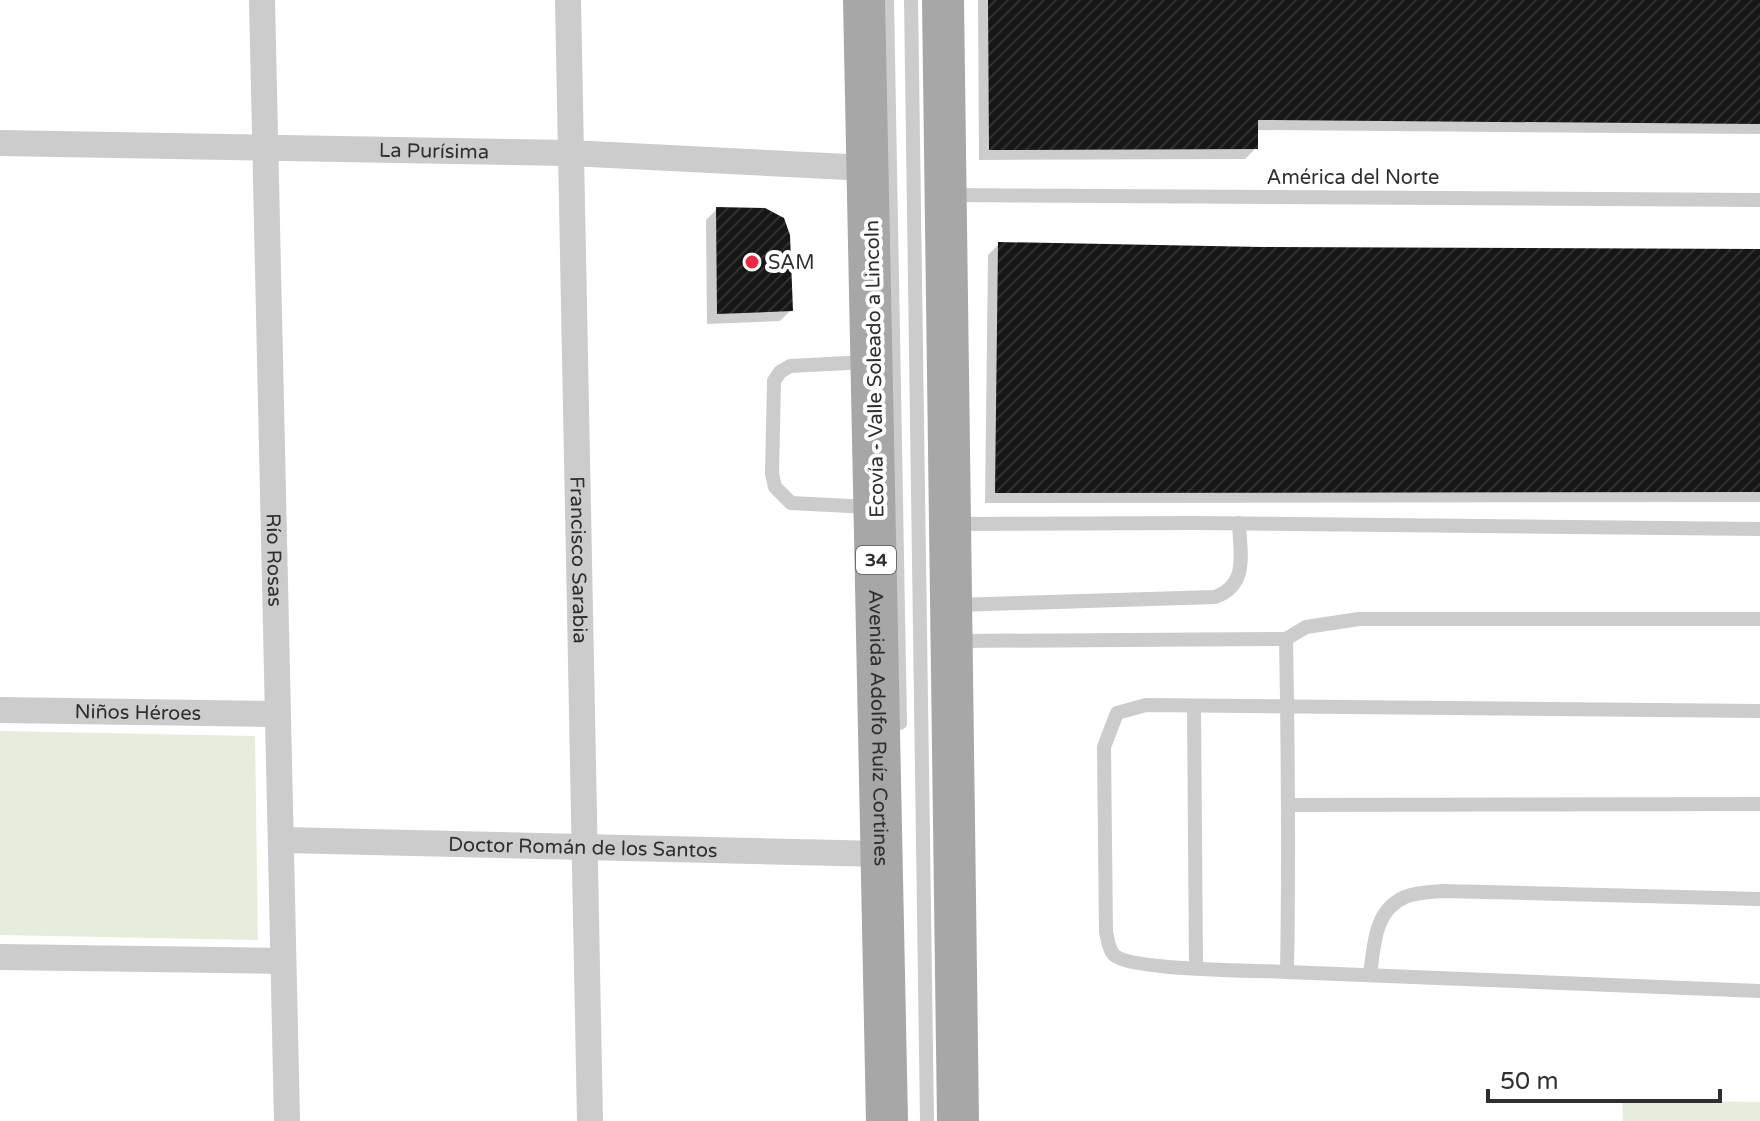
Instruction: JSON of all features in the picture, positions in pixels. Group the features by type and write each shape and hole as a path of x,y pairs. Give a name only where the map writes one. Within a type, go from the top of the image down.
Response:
{"main road":[{"name":"Avenida Adolfo Ruíz Cortines","path":"864,0 887,1121"},
{"path":"943,0 958,1121"}],"street":[{"name":"Río Rosas","path":"262,0 287,1121"},
{"name":"Francisco Sarabia","path":"568,0 590,1121"},
{"name":"La Purísima","path":"0,143 570,153 868,168"},
{"name":"Niños Héroes","path":"0,710 277,714"},
{"name":"Doctor Román de los Santos","path":"283,840 883,854"},
{"path":"0,957 283,961"}],"lane":[{"name":"Ecovía - Valle Soleado a Lincoln","path":"887,0 900,743"},
{"path":"911,0 927,1121"},
{"name":"América del Norte","path":"946,195 1760,200"},
{"path":"872,361 790,366 780,372 774,381 772,474 775,487 791,503 875,507"},
{"path":"951,624 1215,597 1229,592 1238,580 1241,561 1239,523"},
{"path":"950,524 1239,523 1760,529"},
{"path":"951,624 1286,639 1306,627 1359,619 1760,619"},
{"path":"1286,639 1289,805 1287,972"},
{"path":"1760,711 1146,705 1117,713 1107,732 1104,747 1106,932 1115,955 1138,965 1760,991"},
{"path":"1194,706 1196,967"},
{"path":"1289,805 1760,804"},
{"path":"1370,975 1376,930 1387,908 1406,897 1443,891 1760,899"}],"green space":[{"path":"0,731 255,736 258,940 0,935"},
{"path":"1622,1100 1760,1102 1760,1121 1623,1121"}],"building":[{"path":"988,0 1760,0 1760,124 1258,120 1258,149 989,150"},
{"path":"716,207 765,208 784,218 790,235 793,311 717,314"},
{"path":"998,242 1262,247 1760,249 1760,492 995,493"}],"place":[{"name":"SAM","path":"752,262"}]}
